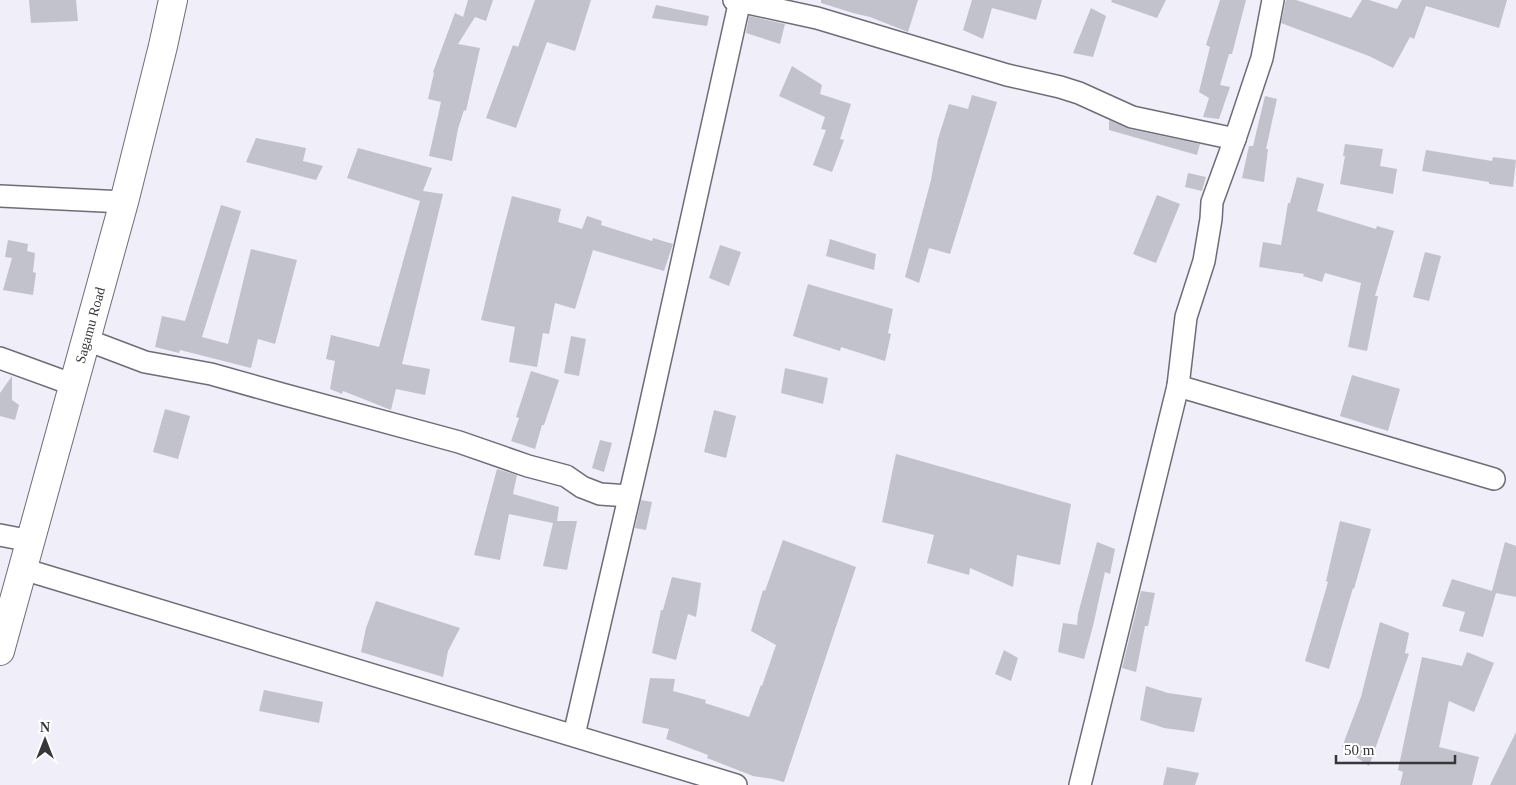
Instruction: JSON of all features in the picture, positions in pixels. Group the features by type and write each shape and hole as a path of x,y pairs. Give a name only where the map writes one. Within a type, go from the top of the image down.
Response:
{"highway":[{"name":"Sagamu Road","path":"0,651 124,202 164,46 173,0"}],"street":[{"path":"1080,785 1178,386 1186,317 1204,261 1212,202 1262,58 1273,0"},
{"path":"574,735 629,496 738,1 817,18 1007,75 1060,86 1132,116 1235,139"},
{"path":"0,196 124,202"},
{"path":"87,340 145,362 211,374 459,442 528,466 566,476 582,487 600,494 629,496"},
{"path":"0,358 74,385"},
{"path":"1178,386 1494,479"},
{"path":"0,535 31,540"},
{"path":"23,569 736,785"}],"building":[{"path":"29,0 76,0 78,21 31,23"},
{"path":"468,0 493,0 486,21 475,17 458,44 480,48 466,111 464,110 458,129 452,161 429,156 441,102 428,99 433,72 455,13 463,17"},
{"path":"535,0 591,0 575,51 547,42 516,128 486,118 513,45 518,47"},
{"path":"821,0 918,0 908,32 870,17 821,3"},
{"path":"972,0 1042,0 1036,20 992,8 983,39 963,30"},
{"path":"1112,0 1166,0 1157,18 1111,2"},
{"path":"1220,0 1246,0 1232,54 1229,54 1220,85 1230,87 1219,119 1203,117 1209,98 1199,92 1210,47 1206,45"},
{"path":"1286,0 1296,0 1351,18 1362,0 1369,0 1397,9 1402,0 1507,0 1499,28 1426,6 1414,39 1410,37 1393,68 1369,56 1281,23"},
{"path":"656,5 709,16 707,26 652,18"},
{"path":"1091,8 1106,16 1093,57 1073,53"},
{"path":"749,16 785,24 780,44 746,33"},
{"path":"792,66 822,85 820,94 851,104 840,139 844,140 832,172 813,165 826,130 821,129 825,117 779,96"},
{"path":"972,95 997,102 950,254 929,248 919,283 905,277 931,180 938,139 949,104 968,109"},
{"path":"1265,96 1277,99 1266,149 1268,149 1264,182 1242,178 1249,146 1253,146"},
{"path":"1109,120 1129,129 1200,144 1197,155 1109,130"},
{"path":"256,138 306,148 303,161 323,166 316,180 246,162"},
{"path":"1345,144 1383,149 1380,166 1397,169 1393,194 1340,184"},
{"path":"358,148 432,168 423,191 443,194 402,364 430,369 425,395 396,389 391,410 343,391 342,394 330,389 335,361 326,359 331,335 379,347 420,201 347,178"},
{"path":"1426,150 1492,161 1493,157 1516,160 1513,187 1422,171"},
{"path":"1188,173 1206,177 1202,191 1185,187"},
{"path":"1297,177 1324,184 1317,211 1376,229 1377,226 1394,231 1375,296 1378,296 1367,351 1348,347 1361,283 1325,273 1322,282 1303,276 1304,274 1259,267 1263,242 1281,245 1288,203 1290,203"},
{"path":"1157,195 1180,204 1156,263 1133,254"},
{"path":"512,196 561,209 558,222 582,229 587,216 602,221 601,225 652,241 653,238 673,244 664,271 593,250 575,309 555,303 549,334 543,333 537,367 509,362 515,327 481,320"},
{"path":"221,205 241,211 202,337 228,344 251,249 297,260 275,344 258,339 251,368 180,350 179,353 155,347 162,316 185,321"},
{"path":"830,239 876,254 874,270 826,256"},
{"path":"8,240 28,244 27,251 35,253 33,272 36,273 33,295 3,290 12,258 5,257"},
{"path":"720,245 741,252 729,286 709,278"},
{"path":"1425,252 1441,256 1429,301 1413,297"},
{"path":"808,284 893,309 888,333 891,334 885,361 841,347 840,351 793,336"},
{"path":"571,336 586,339 579,376 564,373"},
{"path":"785,368 828,378 823,404 781,393"},
{"path":"531,371 559,380 535,449 511,441 519,418 516,417"},
{"path":"1352,375 1400,389 1388,431 1340,416"},
{"path":"12,376 12,400 19,405 15,420 0,416 0,393"},
{"path":"165,409 190,416 178,459 153,452"},
{"path":"714,410 736,416 726,458 704,452"},
{"path":"600,440 612,443 604,472 592,468"},
{"path":"896,454 1071,504 1060,565 1017,555 1013,587 970,568 969,575 927,563 934,535 882,522"},
{"path":"497,469 517,475 513,494 559,507 557,521 577,521 567,570 543,566 553,523 509,514 500,560 474,555"},
{"path":"641,500 652,502 646,530 635,528"},
{"path":"1340,521 1371,529 1329,669 1305,661 1328,582 1326,581"},
{"path":"783,540 856,567 784,782 753,776 707,758 708,755 666,739 669,729 642,723 650,678 675,679 673,691 706,700 705,703 749,717 776,645 751,631 763,590 765,591"},
{"path":"1097,542 1115,549 1110,574 1105,572 1084,659 1058,652 1063,623 1077,625 1078,614"},
{"path":"1505,542 1516,546 1516,597 1496,593 1483,637 1459,631 1465,612 1442,606 1452,579 1492,591"},
{"path":"672,577 701,583 696,617 688,614 676,660 652,653 661,610 663,610"},
{"path":"1141,591 1155,593 1148,626 1145,626 1136,672 1122,668"},
{"path":"376,601 460,628 448,651 443,677 361,652 366,628"},
{"path":"1380,622 1409,633 1405,653 1409,654 1369,766 1342,747 1361,697"},
{"path":"1004,650 1018,658 1011,681 995,674"},
{"path":"1467,652 1494,663 1474,712 1449,701 1439,747 1479,757 1472,785 1400,785 1403,772 1398,770 1422,657 1462,666"},
{"path":"1146,686 1168,693 1202,698 1194,732 1164,728 1140,720"},
{"path":"264,690 323,702 319,723 259,711"},
{"path":"1516,732 1516,785 1490,785"},
{"path":"1167,767 1199,773 1195,785 1163,785"}]}
